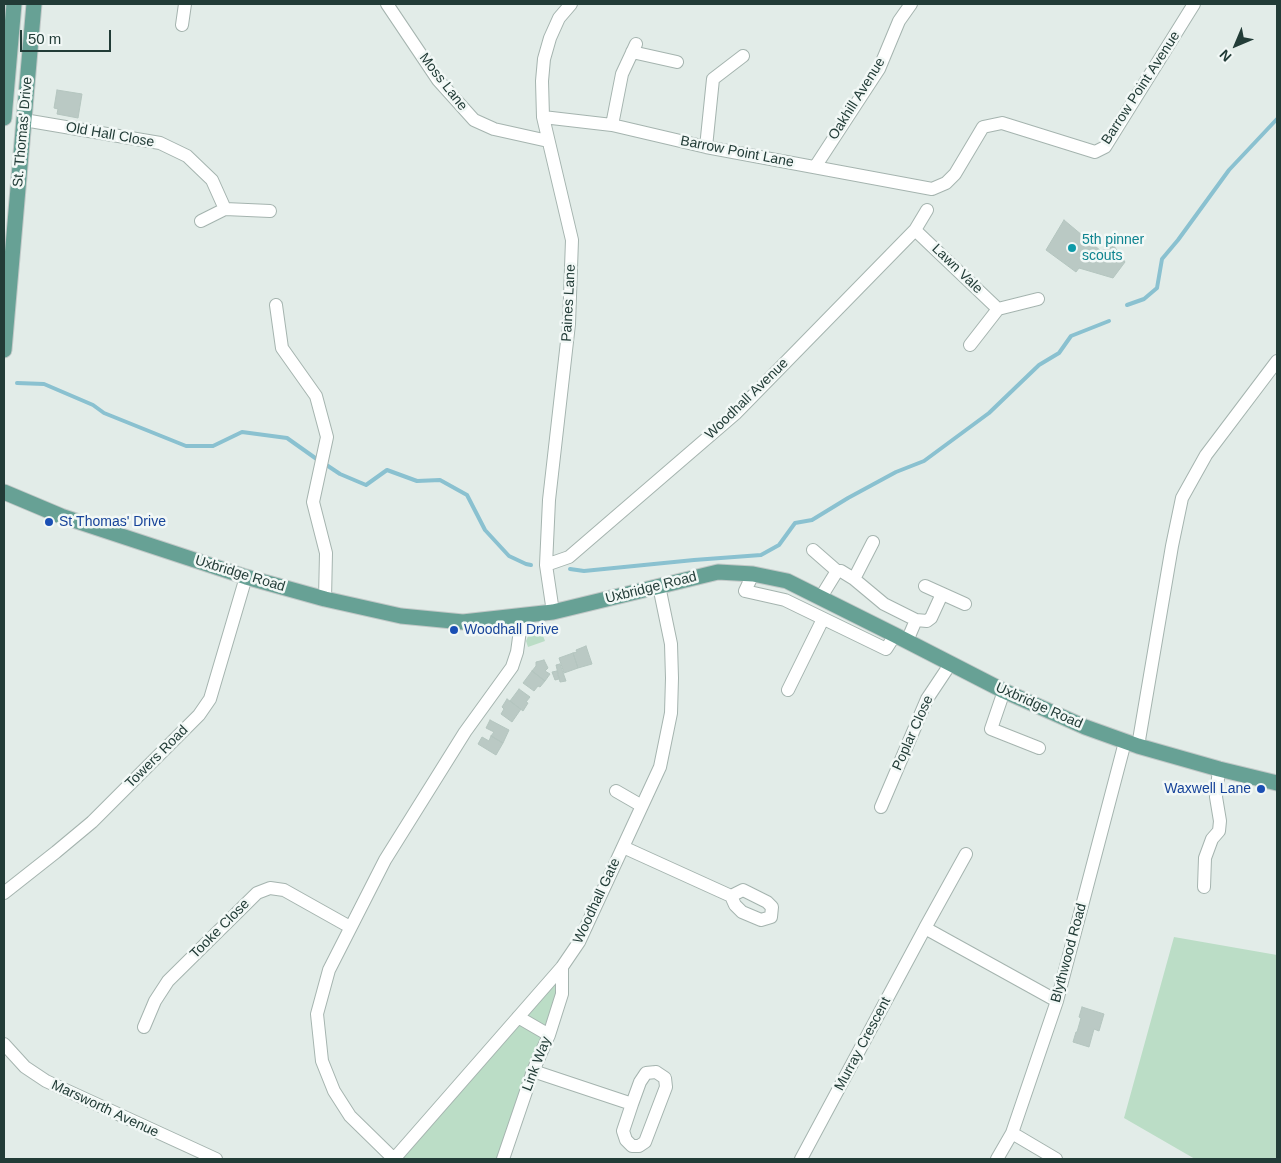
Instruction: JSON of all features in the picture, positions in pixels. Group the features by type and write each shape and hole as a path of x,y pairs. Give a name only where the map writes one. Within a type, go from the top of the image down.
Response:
{"main road":[{"name":"St. Thomas' Drive","path":"4,118 14,4"},
{"name":"St. Thomas' Drive","path":"4,350 34,4"},
{"name":"Uxbridge Road","path":"4,492 61,516 246,577 324,599 401,616 463,622 553,612 718,572 753,574 787,581 1004,690 1085,727 1132,744 1219,769 1277,783"}],"street":[{"path":"182,25 186,4"},
{"name":"Moss Lane","path":"387,4 438,80 474,120 494,128 548,141"},
{"name":"Paines Lane","path":"553,612 546,565 550,498 569,324 572,240 543,117 542,81 544,59 550,38 559,18 572,4"},
{"name":"Oakhill Avenue","path":"815,167 879,68 899,21 911,4"},
{"name":"Barrow Point Avenue","path":"932,190 946,183 955,174 983,127 1002,123 1095,152 1105,147 1194,4"},
{"path":"612,125 622,74 634,48 677,62"},
{"path":"706,147 713,79 743,56"},
{"name":"Barrow Point Lane","path":"543,117 612,125 706,147 932,190"},
{"name":"Old Hall Close","path":"24,120 160,143 187,156 212,180 225,209"},
{"path":"201,221 225,209 270,211"},
{"name":"Woodhall Avenue","path":"546,565 569,557 735,414 916,230 928,210"},
{"name":"Lawn Vale","path":"916,230 998,309"},
{"path":"970,345 998,309 1038,299"},
{"path":"276,304 282,348 316,396 327,437 314,502 326,553 324,599"},
{"path":"1132,744 1182,498 1206,455 1277,361"},
{"path":"854,579 873,542"},
{"path":"813,550 837,571 841,571 854,579 884,604 916,620 927,621 931,618 942,594"},
{"path":"821,598 837,571"},
{"path":"753,574 745,591 785,600 886,649 901,638 916,620"},
{"name":"Towers Road","path":"4,893 92,822 199,714 210,699 246,577"},
{"name":"Woodhall Gate","path":"394,1159 562,968 579,942 642,806 660,767 670,713 671,644 659,586"},
{"path":"925,586 965,604"},
{"path":"394,1159 350,1116 334,1090 322,1061 317,1014 329,970 390,852 465,732 512,667 517,652 522,616"},
{"path":"788,690 823,619"},
{"name":"Poplar Close","path":"882,807 927,699 951,663"},
{"path":"1004,690 991,729 1039,748"},
{"name":"Blythwood Road","path":"997,1159 1012,1133 1057,1001 1132,744"},
{"path":"1204,886 1205,858 1212,839 1219,831 1220,821 1216,797 1219,769"},
{"path":"616,791 642,806"},
{"path":"623,846 731,896"},
{"name":"Murray Crescent","path":"801,1159 966,854"},
{"name":"Tooke Close","path":"144,1027 155,1001 168,981 257,893 270,888 284,890 350,927"},
{"path":"925,928 1057,1001"},
{"name":"Link Way","path":"503,1159 533,1071 549,1035 562,994 562,968"},
{"path":"518,1017 549,1035"},
{"name":"Marsworth Avenue","path":"4,1044 25,1067 46,1081 216,1159"},
{"path":"533,1071 632,1104"},
{"path":"656,1072 665,1078 666,1087 649,1133 645,1142 639,1146 632,1146 626,1140 624,1131 632,1104 640,1082 646,1073 656,1072"},
{"path":"1012,1133 1056,1159"}],"green space":[{"path":"540,628 545,641 528,647 526,641 529,634"},
{"path":"1174,937 1277,955 1277,1159 1195,1159 1124,1118"},
{"path":"562,967 562,994 503,1159 394,1159"}],"building":[{"path":"57,90 82,94 78,118 57,114 58,109 54,108"},
{"name":"5th pinner scouts","path":"1064,220 1101,251 1114,246 1125,262 1113,278 1079,268 1076,272 1046,250"},
{"path":"586,646 592,664 578,668 573,653"},
{"path":"573,653 578,668 564,673 559,658"},
{"path":"544,660 548,668 545,671 550,674 545,681 532,671 536,666 536,662"},
{"path":"560,664 566,681 560,682 556,665"},
{"path":"532,671 545,681 534,691 523,683"},
{"path":"557,671 559,679 555,680 552,672"},
{"path":"519,689 530,697 523,711 510,701"},
{"path":"507,699 521,709 512,722 501,714 504,709 502,707"},
{"path":"490,720 509,730 503,743 491,736 494,732 486,728"},
{"path":"491,736 503,743 496,755 478,744 482,737 489,741"},
{"path":"1082,1007 1104,1014 1099,1031 1094,1029 1089,1047 1073,1042 1081,1018 1079,1017"}],"waterway":[{"path":"1127,305 1144,299 1157,288 1162,259 1229,170 1277,119"},
{"path":"570,569 584,571 761,555 779,545 795,523 812,520 896,472 924,461 989,413 1039,365 1059,353 1071,336 1109,321"},
{"path":"17,383 44,384 93,405 104,413 186,446 213,446 242,432 287,438 318,460"},
{"path":"325,464 340,474 366,485 387,470 417,481 440,480 467,495 485,530 509,556 531,565"}],"place":[{"name":"5th pinner scouts","path":"1072,248"},
{"name":"St Thomas' Drive","path":"49,522"},
{"name":"Woodhall Drive","path":"454,630"},
{"name":"Waxwell Lane","path":"1261,789"}]}
